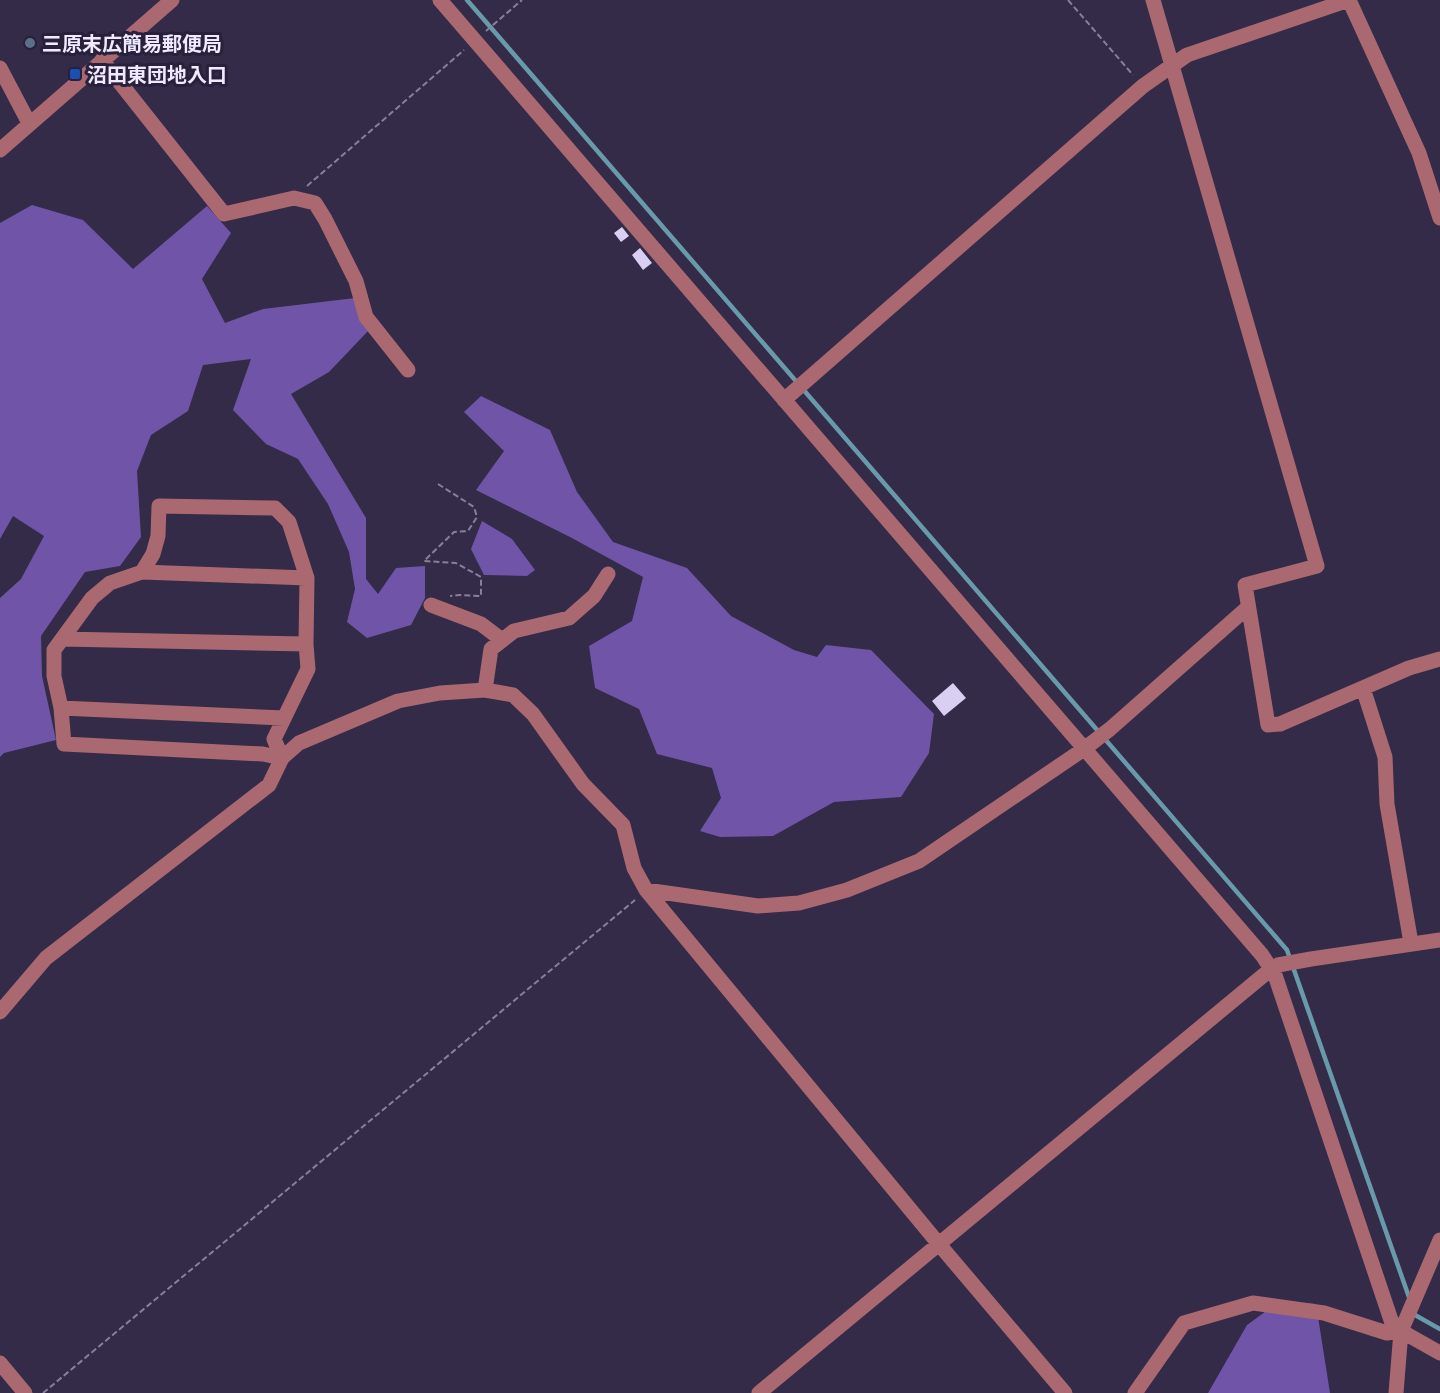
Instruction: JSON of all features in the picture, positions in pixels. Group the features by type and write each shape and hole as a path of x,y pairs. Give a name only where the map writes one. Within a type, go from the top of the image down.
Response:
{"street":[{"path":"0,150 172,0"},
{"path":"440,0 1274,967 1392,1323 1401,1331 1440,1353"},
{"path":"1154,0 1317,566 1245,585 1268,725 1280,724 1409,669 1440,659"},
{"path":"784,400 1143,86 1172,65 1187,55 1349,0 1419,153 1440,218"},
{"path":"102,60 224,214 294,198 315,203 356,281 366,316 408,370"},
{"path":"0,68 29,123"},
{"path":"142,572 153,554 158,536 159,506 275,508 289,522 307,578 308,669 274,740 282,758"},
{"path":"282,758 263,754 64,744 61,708 54,676 54,650 93,598 110,584 142,572 307,578"},
{"path":"485,690 491,649 514,631 569,618 594,596 608,574"},
{"path":"431,605 481,624 502,640"},
{"path":"646,890 758,906 799,903 847,890 919,861 1110,729 1247,608"},
{"path":"62,639 306,644"},
{"path":"1363,688 1386,757 1387,804 1411,943"},
{"path":"0,1012 46,958 269,785 282,758 299,743 398,702 440,693 485,690 513,695 532,714 583,784 623,825 634,868 646,890 938,1244 1065,1393"},
{"path":"61,708 284,718"},
{"path":"759,1393 1274,967 1311,959 1440,940"},
{"path":"1396,1393 1401,1331 1440,1240"},
{"path":"1135,1393 1184,1323 1253,1303 1323,1313 1388,1333 1401,1331"},
{"path":"0,1363 25,1393"}],"path":[{"path":"294,198 522,0"},
{"path":"1068,0 1143,86"},
{"path":"438,484 474,507 477,517 468,531 454,532 424,561 456,563 481,577 481,596 449,596"},
{"path":"43,1393 646,890"}],"shaded area":[{"path":"32,205 83,220 133,269 207,206 231,233 202,279 225,323 263,309 355,298 369,330 329,372 291,394 366,518 366,579 378,594 396,568 425,566 425,598 411,625 367,638 347,622 355,589 349,552 328,504 298,459 266,444 233,410 251,359 203,365 188,411 151,435 137,471 141,537 120,566 85,572 41,636 42,676 56,740 4,753 0,757 0,598 21,579 44,536 13,516 0,539 0,223"},
{"path":"481,396 550,430 577,492 613,542 687,568 731,616 794,650 817,657 826,645 871,650 934,714 929,753 901,797 834,802 773,836 720,837 700,831 721,798 712,768 657,754 639,709 595,688 589,646 632,621 643,577 476,490 504,451 464,412"},
{"path":"482,521 512,539 535,570 527,576 484,575 471,549"},
{"path":"1280,1301 1316,1304 1330,1393 1208,1393 1247,1325"}],"building":[{"path":"622,227 629,236 621,242 614,233"},
{"path":"640,248 652,263 643,270 632,255"},
{"path":"953,683 966,698 944,716 932,701"}],"waterway":[{"path":"467,0 1287,950 1410,1300"},
{"path":"1414,1311 1415,1315 1440,1329"}],"place":[{"name":"三原末広簡易郵便局","path":"30,43"},
{"name":"沼田東団地入口","path":"75,74"}]}
